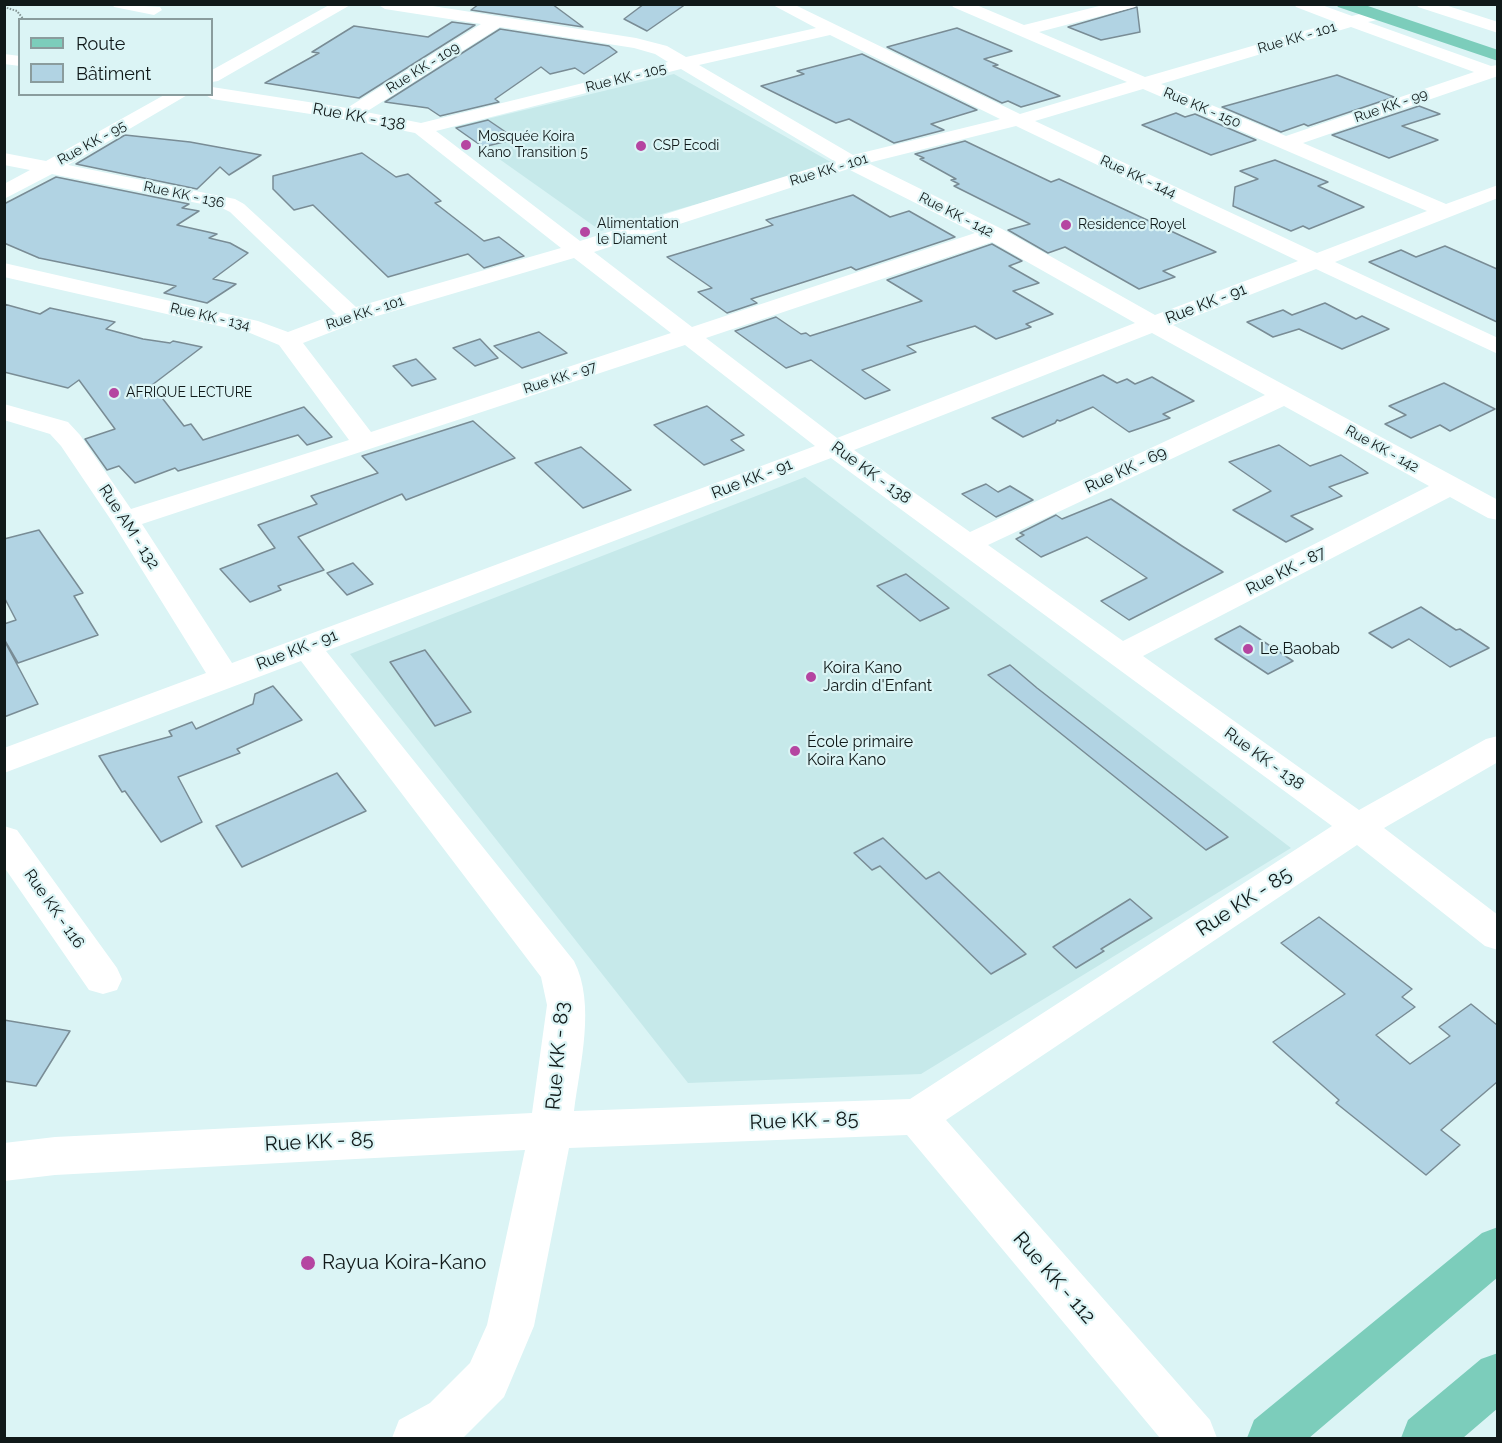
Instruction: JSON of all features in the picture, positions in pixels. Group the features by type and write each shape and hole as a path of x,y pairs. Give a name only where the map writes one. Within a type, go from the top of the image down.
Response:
{"main road":[{"path":"1375,15 1495,66"},
{"path":"1272,1438 1497,1248"},
{"path":"1426,1438 1497,1376"}],"street":[{"path":"120,4 160,7"},
{"path":"213,76 344,4"},
{"name":"Rue KK - 142","path":"385,4 636,43 661,50 850,162 994,234 1153,324 1497,512"},
{"name":"Rue KK - 144","path":"779,4 1497,347"},
{"name":"Rue KK - 150","path":"959,4 1445,211"},
{"path":"1302,4 1347,13 1495,66"},
{"path":"1424,4 1497,28"},
{"path":"1022,31 1122,5"},
{"path":"138,18 160,7"},
{"name":"Rue KK - 101","path":"288,340 352,316 576,250 850,162 1018,120 1141,82 1347,13 1375,15"},
{"name":"Rue KK - 109","path":"350,114 496,22"},
{"name":"Rue KK - 105","path":"421,129 684,63 831,30"},
{"name":"Rue KK - 99","path":"1285,142 1495,66"},
{"name":"Rue KK - 138","path":"213,93 350,114 421,129 834,447 1358,827 1497,936"},
{"name":"Rue KK - 95","path":"4,193 176,96"},
{"name":"Rue KK - 136","path":"4,159 228,203 237,208 352,316"},
{"name":"Rue KK - 91","path":"4,761 834,447 1497,191"},
{"name":"Rue KK - 97","path":"125,520 365,443 994,234"},
{"name":"Rue KK - 134","path":"4,270 258,328 288,340"},
{"path":"288,340 365,443"},
{"name":"Rue KK - 69","path":"968,544 1284,396"},
{"name":"Rue AM - 132","path":"4,412 59,428 71,441 125,520 225,678"},
{"name":"Rue KK - 87","path":"1121,655 1450,486"},
{"name":"Rue KK - 83","path":"306,646 560,972 567,1005 551,1130 510,1326 487,1380 447,1420 417,1438"},
{"name":"Rue KK - 85","path":"4,1162 55,1156 551,1130 917,1117 1358,827 1497,747"},
{"name":"Rue KK - 116","path":"4,839 103,979"},
{"name":"Rue KK - 112","path":"917,1117 1192,1438"}],"path":[{"path":"4,7 17,11 22,18"}],"shaded area":[{"name":"CSP Ecodi","path":"674,74 836,165 601,231 454,127"},
{"name":"École primaire Koira Kano","path":"805,477 1291,848 921,1074 688,1083 350,654"}],"building":[{"path":"479,4 552,4 583,27 471,10"},
{"path":"644,4 686,4 647,31 624,19"},
{"path":"1137,7 1140,32 1101,40 1068,27"},
{"path":"452,22 475,25 359,98 265,83 319,53 312,52 354,26 428,37"},
{"path":"957,28 1012,51 984,59 998,65 993,66 1060,96 1021,107 1008,101 1002,103 887,47"},
{"path":"500,29 609,46 617,52 584,74 575,68 550,74 541,67 495,99 499,102 440,116 428,108 385,102"},
{"path":"862,54 977,110 931,124 944,130 894,143 849,119 836,123 761,86 804,74 797,71"},
{"path":"1337,75 1394,97 1308,126 1304,124 1281,132 1222,107"},
{"path":"1419,106 1440,114 1402,126 1438,140 1389,158 1332,135"},
{"path":"1176,113 1185,117 1195,114 1256,140 1211,155 1142,125"},
{"path":"488,120 516,139 483,147 456,128"},
{"path":"125,135 190,142 261,155 229,175 220,167 197,189 76,164"},
{"path":"965,141 1051,182 1059,179 1216,252 1163,271 1175,277 1139,289 1065,247 1048,253 1008,230 1030,224 954,186 959,184 951,180 956,179 915,154"},
{"path":"362,153 396,177 408,174 441,201 435,203 484,241 499,237 524,256 484,268 468,254 388,277 313,205 294,210 273,189 273,176"},
{"path":"1275,160 1328,182 1318,186 1364,207 1309,229 1303,226 1291,231 1233,206 1235,187 1258,179 1240,171"},
{"path":"56,177 189,204 182,208 199,211 177,225 217,234 209,238 230,243 248,253 213,279 236,284 207,303 164,293 176,286 39,258 4,243 4,204"},
{"path":"853,195 890,217 909,211 955,237 856,270 851,267 751,299 757,303 727,313 698,292 712,288 667,257 773,225 766,220"},
{"path":"992,244 1022,261 1009,266 1039,283 1013,291 1053,314 1026,324 1031,327 996,339 975,326 907,346 916,352 862,370 890,390 865,399 811,360 786,368 735,331 776,317 801,334 806,333 810,336 922,301 887,280"},
{"path":"1445,246 1497,269 1497,322 1369,262 1401,250 1416,257"},
{"path":"1325,303 1356,319 1362,316 1389,329 1342,349 1299,329 1273,337 1247,322 1283,310 1292,315"},
{"path":"4,304 40,314 50,308 115,322 106,329 143,339 170,343 173,341 202,347 152,385 184,426 191,424 203,440 304,407 332,437 307,445 298,435 178,471 175,468 135,483 119,466 107,470 85,439 115,429 79,380 68,388 4,372"},
{"path":"539,332 567,353 522,368 494,346"},
{"path":"480,339 498,358 475,366 453,348"},
{"path":"416,359 436,379 412,386 393,366"},
{"path":"1103,375 1117,383 1127,379 1135,384 1152,377 1194,401 1163,414 1170,418 1129,432 1093,407 1060,421 1057,420 1023,437 992,418"},
{"path":"1444,383 1495,409 1450,431 1440,425 1411,438 1385,424 1406,415 1389,406"},
{"path":"707,406 744,435 731,440 744,450 704,465 654,425"},
{"path":"473,421 515,458 406,500 402,494 298,537 324,570 278,586 281,590 250,602 220,569 275,548 258,525 317,504 311,496 378,473 362,456"},
{"path":"1279,445 1310,466 1341,455 1368,473 1329,487 1342,496 1291,516 1313,529 1286,542 1233,510 1271,491 1229,462"},
{"path":"581,447 631,490 583,508 535,463"},
{"path":"986,484 998,492 1010,486 1033,500 996,517 962,494"},
{"path":"1111,499 1223,572 1129,620 1101,601 1147,578 1087,537 1041,557 1016,539 1024,535 1020,533 1056,515 1062,519"},
{"path":"39,530 83,593 74,596 98,635 18,663 4,639 4,624 16,620 4,597 4,539"},
{"path":"353,563 373,584 347,595 327,573"},
{"path":"906,574 949,608 920,621 877,586"},
{"path":"1421,607 1489,648 1450,667 1409,639 1392,648 1369,633"},
{"path":"1240,626 1293,661 1268,674 1215,639"},
{"path":"4,640 38,704 4,717"},
{"path":"425,650 471,712 435,726 390,662"},
{"path":"1010,665 1228,837 1206,850 988,675"},
{"path":"273,686 302,720 237,749 240,753 178,777 202,822 161,842 125,791 122,792 99,756 172,736 169,731 192,722 196,729 253,704 255,694"},
{"path":"337,773 366,811 242,867 216,826"},
{"path":"883,838 926,879 939,872 1026,954 991,974 880,866 872,870 854,853"},
{"path":"1130,899 1152,918 1101,949 1104,951 1076,968 1053,947"},
{"path":"1319,917 1412,989 1402,997 1415,1007 1376,1035 1410,1064 1450,1036 1439,1027 1471,1004 1497,1025 1497,1082 1441,1130 1460,1145 1426,1175 1336,1103 1339,1100 1273,1042 1345,994 1281,943"},
{"path":"4,1020 70,1031 36,1086 4,1081"}],"place":[{"name":"Mosquée Koira Kano Transition 5","path":"466,145"},
{"name":"CSP Ecodi","path":"641,146"},
{"name":"Residence Royel","path":"1066,225"},
{"name":"Alimentation le Diament","path":"585,232"},
{"name":"AFRIQUE LECTURE","path":"114,393"},
{"name":"Le Baobab","path":"1248,649"},
{"name":"Koira Kano Jardin d'Enfant","path":"811,677"},
{"name":"École primaire Koira Kano","path":"795,751"},
{"name":"Rayua Koira-Kano","path":"308,1263"}]}
